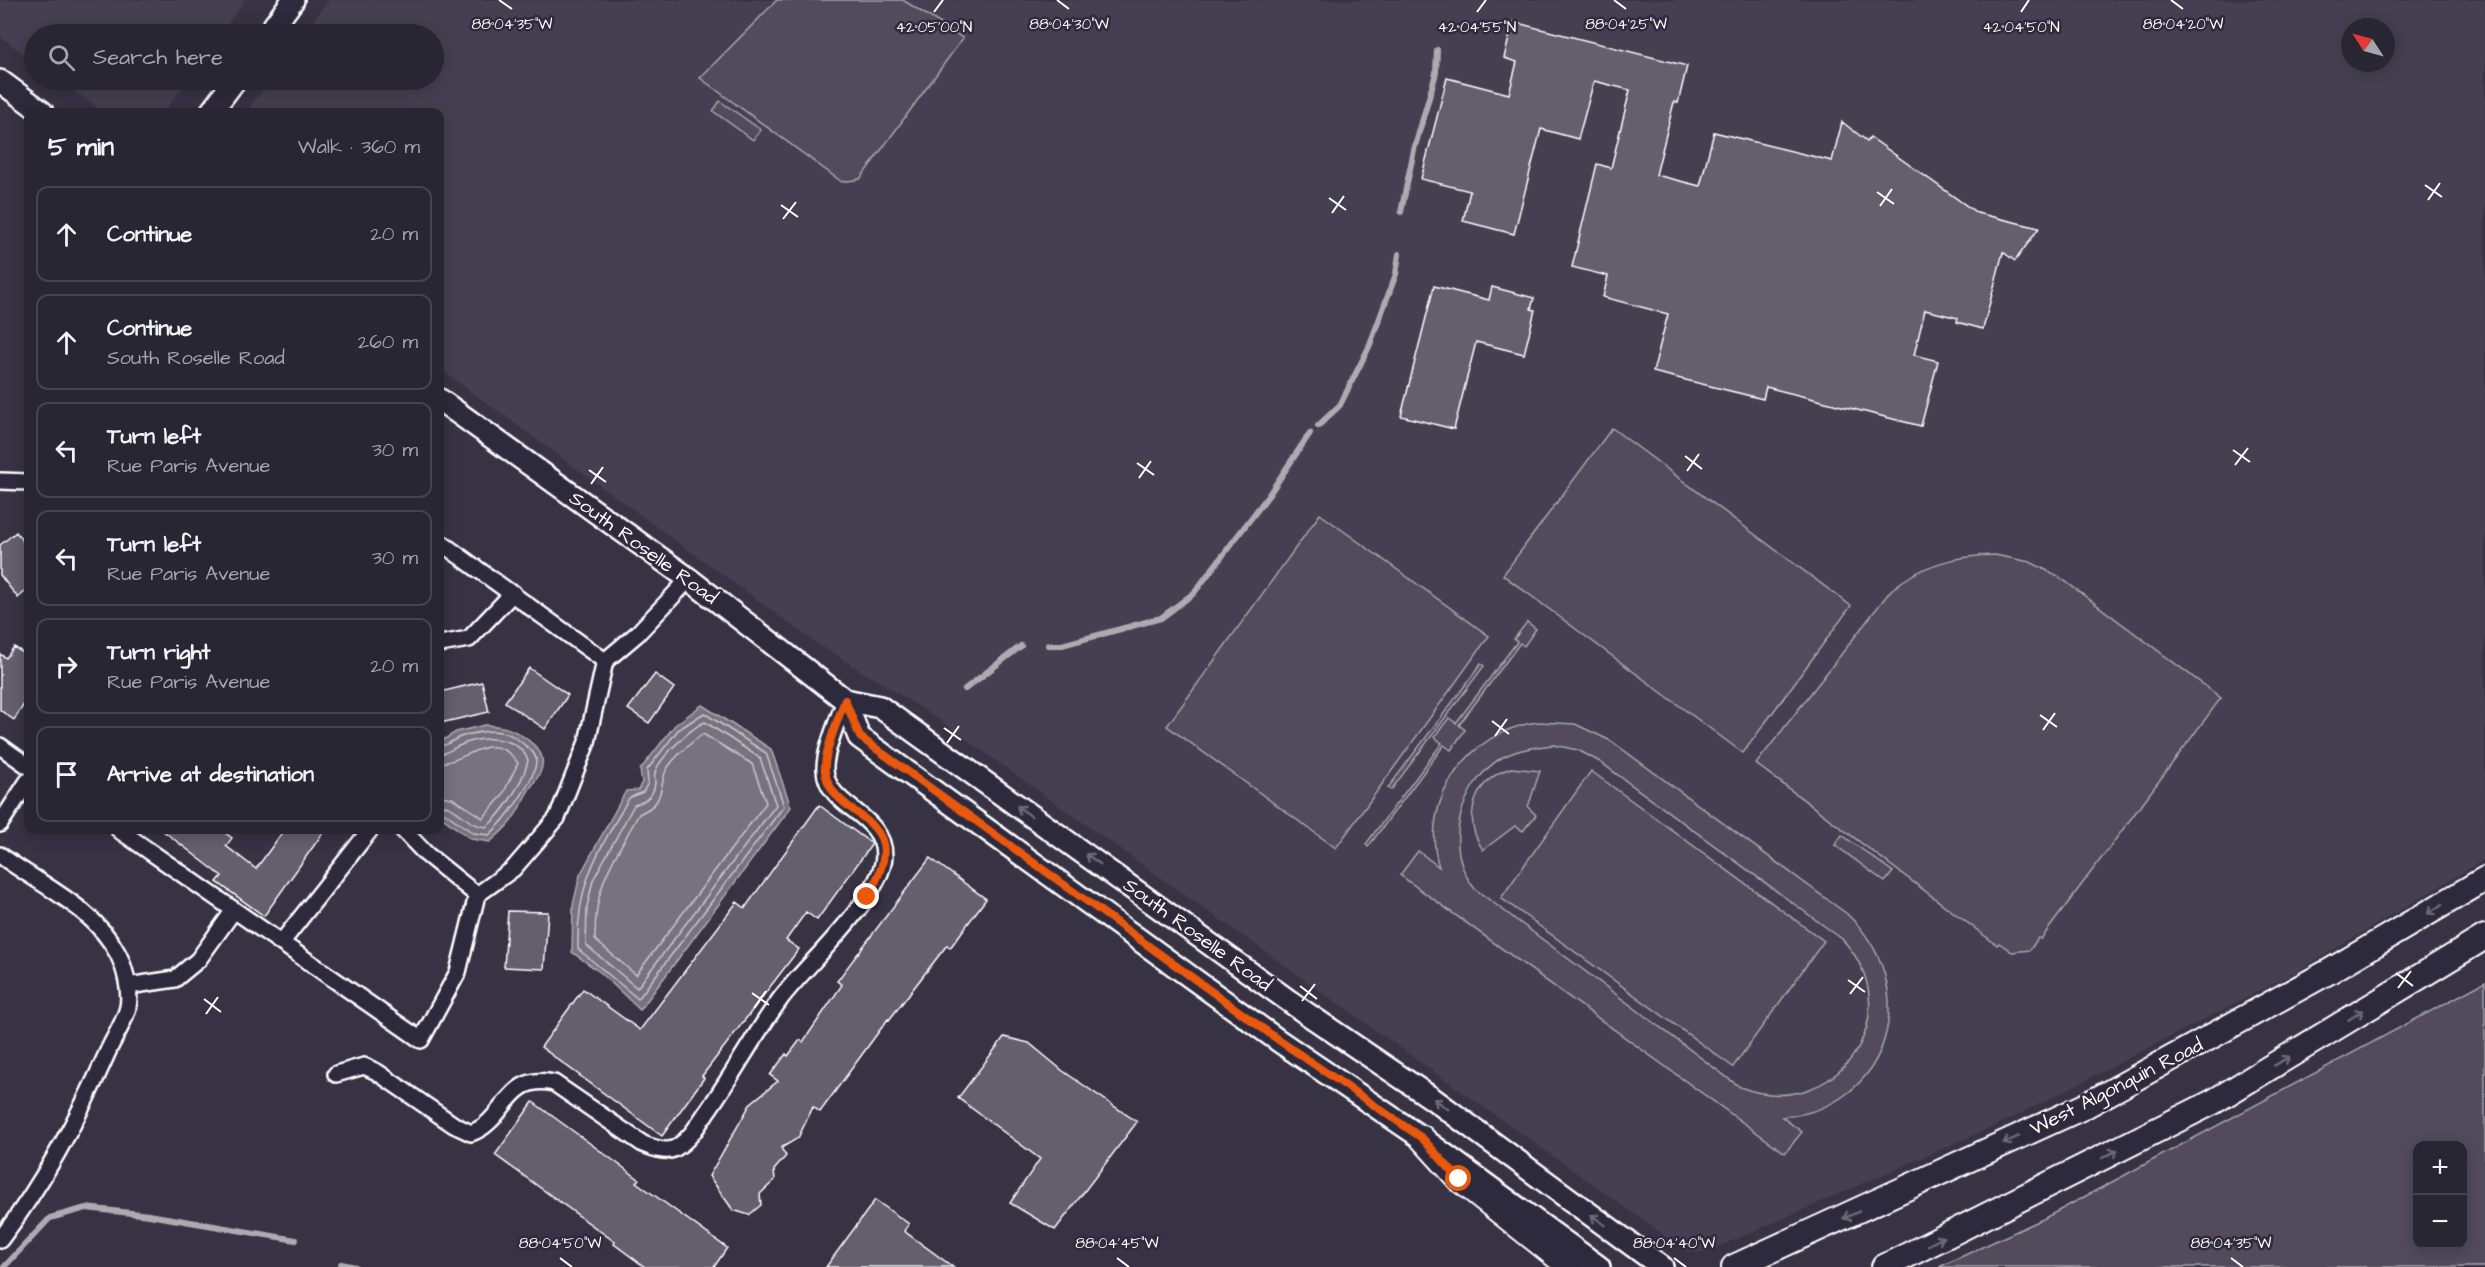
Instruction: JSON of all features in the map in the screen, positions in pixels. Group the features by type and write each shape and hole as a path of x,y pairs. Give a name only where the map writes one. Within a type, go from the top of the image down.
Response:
{"main road":[{"path":"275,24 293,0"},
{"path":"0,81 37,108"},
{"path":"214,108 228,90"},
{"name":"South Roselle Road","path":"444,403 689,579 845,700 880,707 1303,1011 1433,1099 1662,1267"},
{"name":"South Roselle Road","path":"845,700 860,737 1288,1047 1422,1138 1599,1267"},
{"name":"West Algonquin Road","path":"1734,1267 2084,1107 2330,971 2485,879"},
{"path":"1884,1267 2213,1102 2485,937"},
{"path":"1422,1138 1459,1179 1570,1267"}],"street":[{"path":"0,481 24,482"},
{"path":"444,545 605,661"},
{"path":"125,834 421,1040 458,972 477,895 513,869 557,818 587,742 605,661 637,634 689,579"},
{"path":"444,643 469,639 513,593"},
{"path":"336,1074 364,1066 377,1072 454,1125 471,1133 481,1130 519,1087 541,1080 554,1083 643,1144 656,1150 675,1149 688,1139 782,997 867,897 880,876 884,856 880,836 862,814 830,788 825,769 845,700"},
{"path":"0,746 24,762"},
{"path":"0,824 24,787"},
{"path":"281,943 367,834"},
{"path":"407,834 426,854 477,895"},
{"path":"0,855 71,902 99,927 118,954 128,986 128,1008 91,1090 21,1212 0,1240"},
{"path":"128,986 175,979 198,960 234,910"}],"shaded area":[{"path":"0,0 245,0 227,24 24,24 24,54 0,36"},
{"path":"329,0 2485,0 2485,859 2298,971 2010,1119 1718,1247 1704,1252 1688,1252 926,711 815,642 444,372 444,108 249,108 262,90 444,90 444,24 311,24"},
{"path":"777,0 903,0 963,38 860,179 842,182 700,78"},
{"path":"73,90 180,90 167,108 98,108"},
{"path":"720,101 761,130 753,140 713,111"},
{"path":"1612,428 1851,606 1743,753 1503,575"},
{"path":"1320,514 1489,636 1336,848 1167,726"},
{"path":"1995,555 2030,562 2058,576 2221,698 2041,939 2038,938 2030,950 2012,952 1999,943 1997,945 1756,764 1891,590 1915,574 1940,563 1966,557"},
{"path":"1527,622 1536,629 1524,646 1520,643 1459,725 1465,730 1451,750 1444,745 1368,847 1366,844 1442,743 1434,737 1449,718 1456,723 1517,642 1514,639"},
{"path":"1481,664 1484,666 1391,790 1388,788"},
{"path":"1538,722 1575,724 1611,741 1847,914 1871,943 1885,975 1889,1008 1884,1040 1871,1068 1849,1092 1819,1109 1782,1117 1802,1132 1785,1153 1400,875 1418,851 1439,867 1434,842 1436,817 1443,793 1456,772 1472,753 1491,738 1514,728","holes":["1553,745 1578,750 1600,762 1842,939 1862,969 1869,999 1866,1029 1853,1055 1833,1076 1806,1090 1775,1094 1740,1087 1475,889 1465,873 1459,855 1458,837 1460,818 1466,799 1475,783 1488,768 1503,757 1515,752"]},
{"path":"1511,768 1540,771 1528,807 1536,815 1523,831 1515,826 1483,850 1473,825 1475,801 1488,781"},
{"path":"1591,771 1824,941 1733,1067 1501,898"},
{"path":"1842,835 1893,872 1885,882 1835,845"},
{"path":"2485,982 2485,1267 1939,1267 2043,1219"}],"water":[{"path":"702,705 771,749 791,807 640,1010 601,973 572,952 573,905 580,875 626,791 638,790 642,782 640,770 675,725"},
{"path":"485,725 508,728 532,743 541,755 540,773 515,815 490,842 471,839 444,819 444,740 456,732"}],"building":[{"path":"1513,22 1687,66 1678,103 1674,102 1656,175 1700,186 1714,132 1832,161 1842,122 1867,141 1870,137 1977,213 2039,228 2015,261 2003,252 1983,329 1957,322 1958,318 1925,310 1914,355 1938,361 1921,426 1766,387 1763,399 1653,372 1668,314 1603,297 1608,276 1572,267 1597,164 1611,168 1630,90 1594,81 1578,139 1541,129 1514,234 1463,221 1470,191 1421,179 1447,78 1509,94 1517,62 1504,58"},
{"path":"1434,286 1489,300 1492,287 1534,298 1531,309 1535,310 1524,354 1476,342 1454,429 1401,416"},
{"path":"16,532 24,542 24,593 18,598 0,575 0,545"},
{"path":"14,647 24,653 24,704 14,720 0,710 0,654 6,658"},
{"path":"529,668 568,695 545,729 505,702"},
{"path":"655,674 674,688 649,723 628,709"},
{"path":"482,682 489,712 444,722 444,691"},
{"path":"819,805 872,844 817,920 806,912 786,940 799,949 702,1076 704,1078 662,1136 541,1047 583,989 640,1030 737,902 745,908"},
{"path":"167,834 226,834 232,838 226,846 256,869 281,834 322,834 264,916 217,882 222,876"},
{"path":"930,858 986,899 950,948 947,945 888,1019 820,1112 813,1107 798,1138 781,1148 786,1156 774,1170 775,1180 760,1194 761,1205 749,1215 733,1210 709,1176 751,1103 778,1081 770,1075 800,1040 803,1042 842,985 837,981"},
{"path":"508,911 548,912 544,969 504,967"},
{"path":"1004,1037 1029,1043 1063,1071 1137,1122 1055,1230 1010,1203 1040,1159 958,1098"},
{"path":"533,1102 639,1179 636,1182 727,1248 714,1267 645,1267 614,1244 615,1242 495,1155"},
{"path":"875,1200 909,1224 904,1231 953,1267 826,1267"}],"waterway":[{"path":"1401,212 1414,150 1436,73 1437,50"},
{"path":"1318,426 1340,405 1369,347 1396,274 1399,254"},
{"path":"1048,645 1062,645 1161,618 1194,593 1268,496 1310,433"},
{"path":"965,689 1021,646"},
{"path":"4,1267 50,1218 86,1208 149,1215 296,1240"},
{"path":"341,1264 356,1267"}],"route":[{"path":"867,897 880,876 884,856 880,836 862,814 844,802 830,788 825,769 845,700 860,737 1280,1041 1422,1138 1459,1179"}]}
